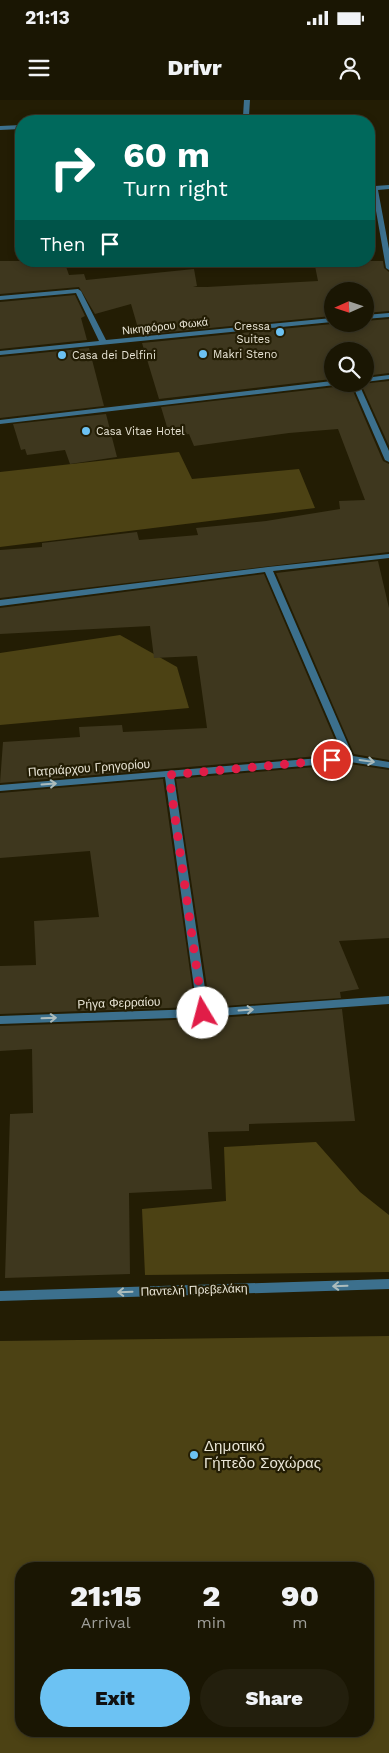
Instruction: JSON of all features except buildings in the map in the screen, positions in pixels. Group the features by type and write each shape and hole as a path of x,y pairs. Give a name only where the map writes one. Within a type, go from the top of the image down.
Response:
{"street":[{"path":"246,115 247,100"},
{"path":"0,128 15,127"},
{"path":"389,187 375,188 389,268"},
{"path":"0,298 78,291 104,343"},
{"path":"374,316 389,315"},
{"name":"Νικηφόρου Φωκά","path":"0,353 324,321"},
{"path":"374,379 389,377"},
{"path":"0,422 324,384"},
{"path":"359,392 389,460"},
{"path":"0,603 268,569 389,556"},
{"path":"268,569 350,759"},
{"name":"Πατριάρχου Γρηγορίου","path":"0,788 350,759 389,765"},
{"path":"169,775 203,1013"},
{"name":"Ρήγα Φερραίου","path":"0,1020 203,1013 389,1000"},
{"name":"Παντελή Πρεβελάκη","path":"0,1296 389,1284"}],"shaded area":[{"path":"179,452 192,479 299,469 315,508 0,547 0,472"},
{"path":"120,635 177,667 189,708 0,725 0,653"},
{"path":"316,1142 360,1192 389,1215 389,1272 145,1275 142,1209 226,1201 224,1147"},
{"name":"Δημοτικό Γήπεδο Σοχώρας","path":"389,1336 389,1753 0,1753 0,1341"}],"place":[{"name":"Cressa Suites","path":"280,332"},
{"name":"Makri Steno","path":"203,354"},
{"name":"Casa dei Delfini","path":"62,355"},
{"name":"Casa Vitae Hotel","path":"86,431"},
{"name":"Δημοτικό Γήπεδο Σοχώρας","path":"194,1455"}],"route":[{"path":"203,1013 169,775 332,760"}]}
